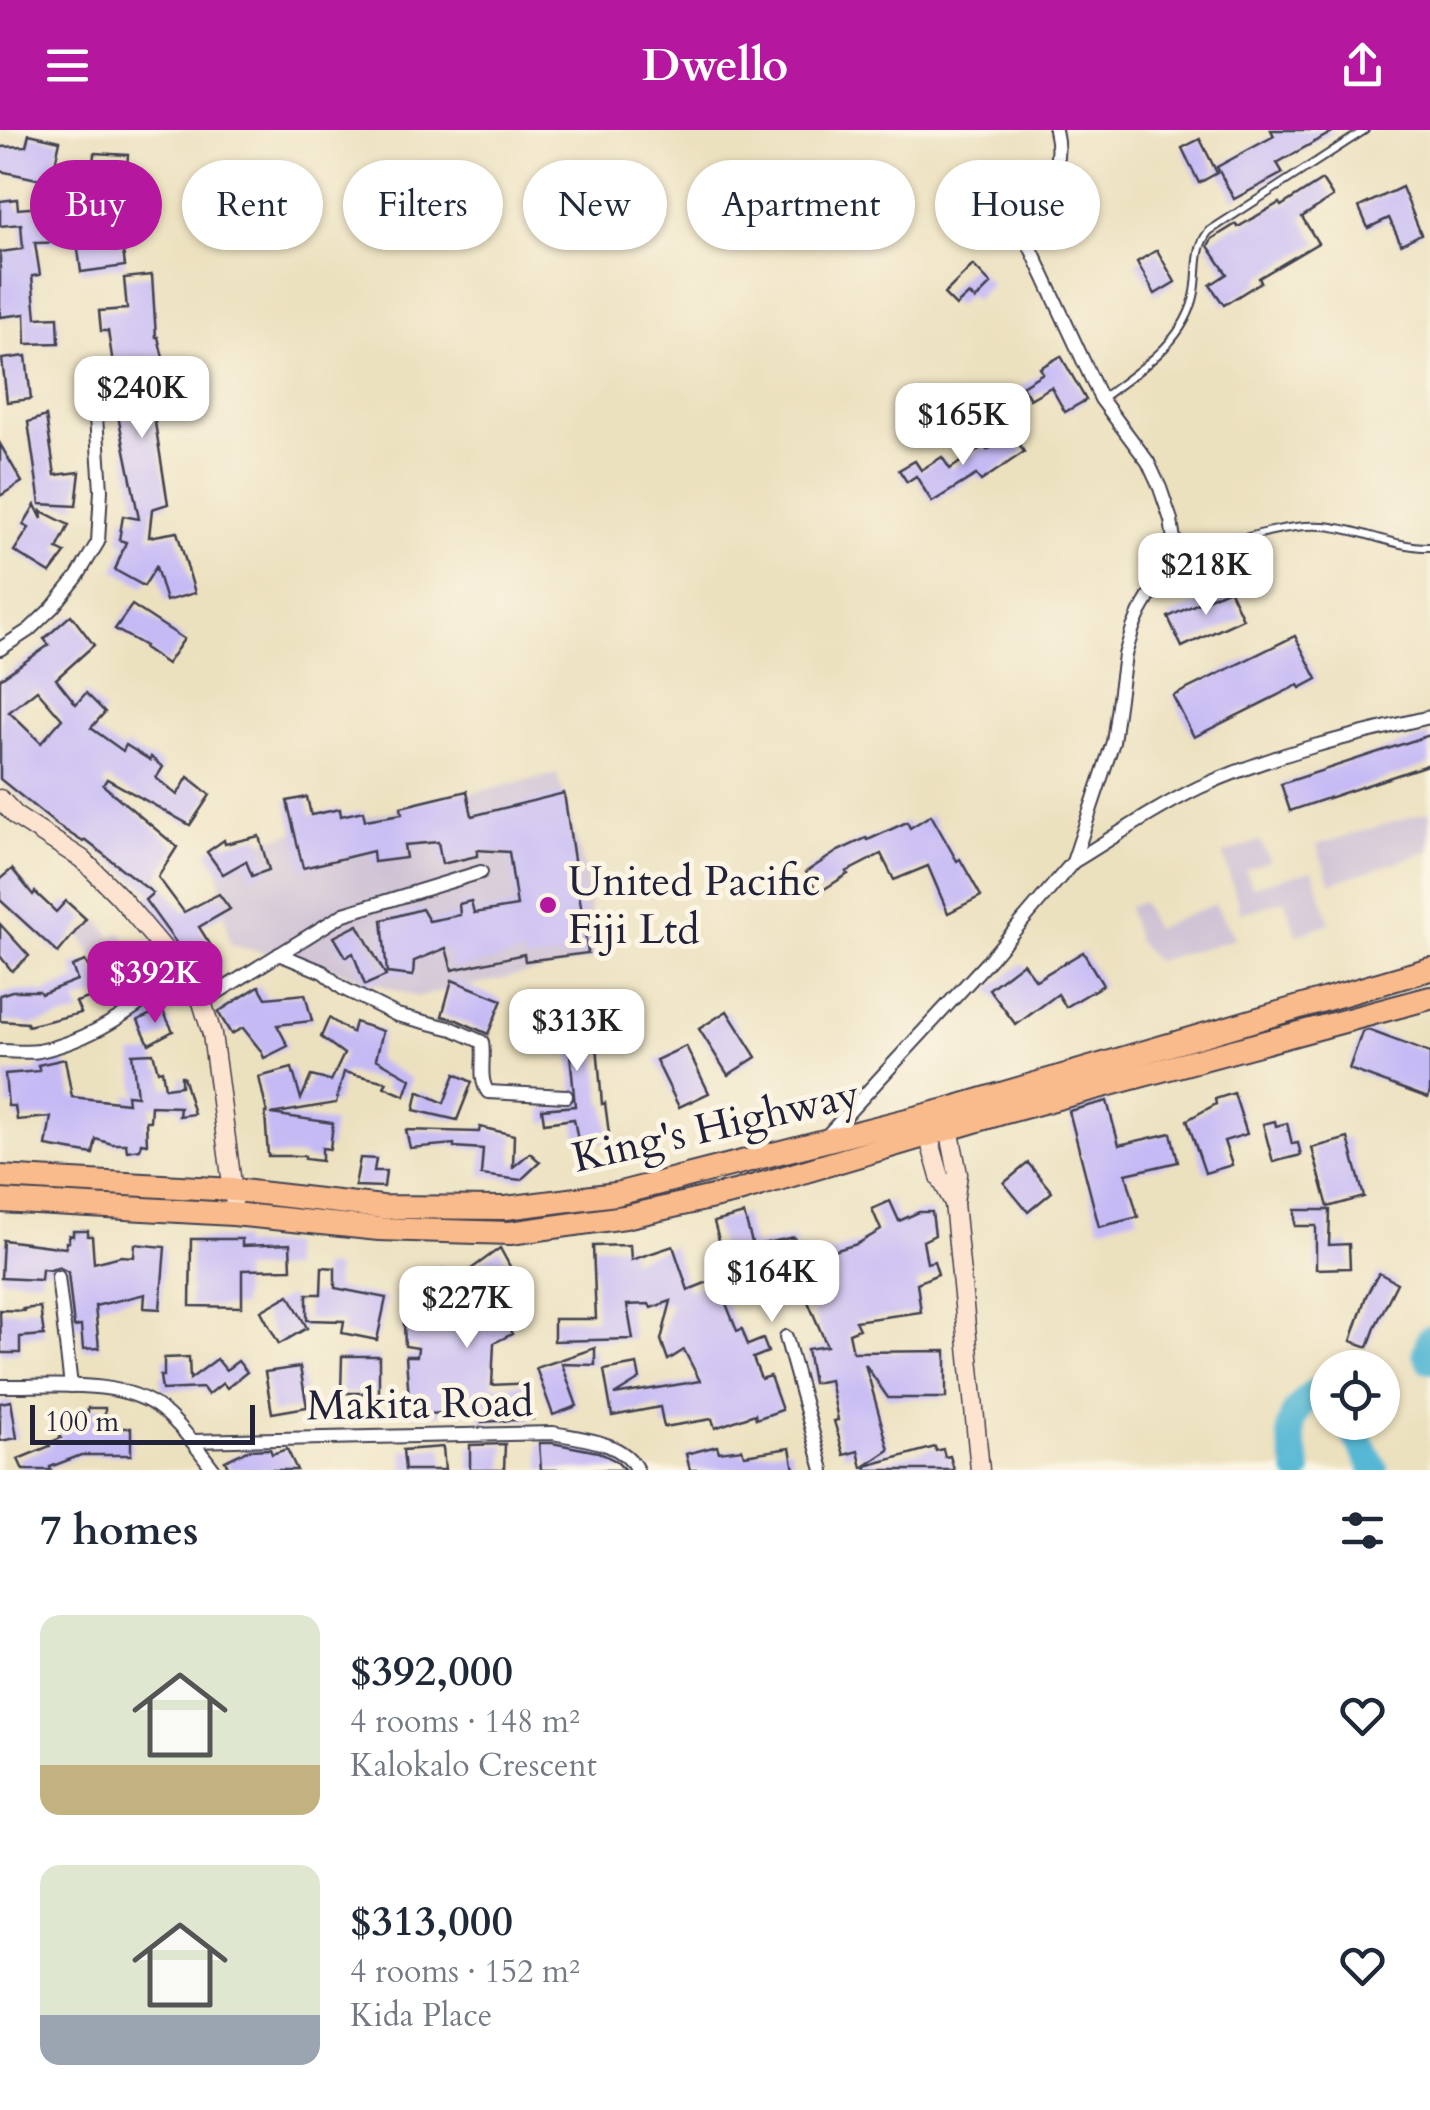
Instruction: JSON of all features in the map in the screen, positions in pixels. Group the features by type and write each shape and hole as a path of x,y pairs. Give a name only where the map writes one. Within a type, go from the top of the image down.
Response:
{"highway":[{"name":"King's Highway","path":"0,1177 234,1202 379,1229 510,1232 624,1217 735,1192 936,1122 1430,970"},
{"name":"King's Highway","path":"0,1201 506,1208 616,1194 821,1142 1002,1113 1430,998"}],"street":[{"path":"1055,130 1059,152 1056,166 1032,206 1027,221 1029,244 1101,398 1148,462 1171,520 1174,540 1172,557 1133,628 1125,655 1113,742 1072,862"},
{"path":"0,649 29,630 53,607 98,542 101,490 96,417"},
{"path":"821,1142 990,959 1072,862 1195,790 1247,767 1325,743 1430,718"},
{"path":"0,799 17,818 82,860 119,896 183,972 202,1002 212,1034 234,1202"},
{"path":"202,1002 344,914 481,872"},
{"path":"278,954 324,972 353,994 397,1015 453,1029 482,1042 483,1085 488,1092 566,1096"},
{"path":"0,1051 37,1051 80,1039 123,1015 183,972"},
{"path":"936,1122 958,1174 954,1203 980,1470"},
{"path":"58,1277 71,1386"},
{"path":"786,1337 823,1470"},
{"path":"0,1386 71,1386 122,1391 142,1398 162,1410 214,1470"},
{"name":"Makita Road","path":"192,1441 554,1433 605,1443 633,1460 638,1470"}],"lane":[{"path":"1101,398 1164,348 1182,325 1195,292 1199,247 1208,231 1366,130"},
{"path":"1172,557 1296,525 1327,526 1430,547"}],"shaded area":[{"path":"557,774 587,877 595,959 417,997 328,967 230,945 215,851"},
{"path":"1430,811 1430,851 1331,883 1316,845"},
{"path":"1260,841 1270,861 1245,869 1252,886 1313,870 1330,923 1296,935 1285,900 1241,913 1223,854"},
{"path":"1142,902 1154,929 1215,904 1236,939 1155,961 1136,940 1128,907"},
{"path":"100,920 111,937 121,932 139,960 130,966 135,975 113,987 79,934"}],"building":[{"path":"1271,130 1336,130 1277,163 1283,173 1234,199 1217,167 1274,136"},
{"path":"29,134 60,141 56,160 30,160 30,177 0,171 0,147 26,146"},
{"path":"1200,139 1217,173 1199,183 1182,148"},
{"path":"94,153 128,155 128,160 93,160"},
{"path":"1322,180 1333,197 1302,217 1318,243 1259,278 1261,282 1224,305 1210,285 1227,274 1208,246 1212,239 1279,203 1281,206"},
{"path":"1402,187 1421,234 1401,244 1389,218 1368,228 1359,207"},
{"path":"17,199 18,209 30,208 30,250 36,250 40,275 32,276 36,318 58,317 59,343 26,344 25,314 0,317 0,252 23,249 21,224 0,226 0,201"},
{"path":"78,250 123,250 125,266 81,272"},
{"path":"1157,250 1175,282 1155,294 1137,262"},
{"path":"973,265 991,284 975,300 969,294 956,306 944,294"},
{"path":"152,275 156,337 164,362 144,369 155,410 168,504 152,509 149,537 177,532 195,593 166,601 156,567 144,586 115,570 126,542 119,540 123,516 139,519 113,391 117,390 108,331 101,331 99,311 127,309 124,278"},
{"path":"26,356 31,399 7,402 2,359"},
{"path":"1061,356 1086,400 1065,412 1051,387 1030,399 1022,386 1043,373 1040,368"},
{"path":"46,416 55,475 80,472 76,506 40,504 28,422"},
{"path":"1013,434 1024,452 981,481 976,475 932,502 916,476 907,482 899,470 915,461 921,470 942,457 950,469 984,446 987,450"},
{"path":"0,444 22,482 0,496"},
{"path":"35,505 42,519 41,511 69,525 57,549 65,553 50,573 14,551 29,528 23,525"},
{"path":"1229,589 1243,619 1182,647 1168,617"},
{"path":"132,605 184,639 167,664 115,629"},
{"path":"71,615 94,645 56,679 76,704 86,693 105,712 91,728 123,751 126,745 150,760 151,757 163,767 156,778 177,795 188,777 210,795 190,825 107,779 103,785 177,847 158,877 184,912 219,894 230,909 199,927 222,963 201,977 145,900 153,893 0,779 0,679 49,645 44,639","holes":["37,690 62,719 41,743 9,712"]},
{"path":"1295,636 1317,679 1194,737 1173,696"},
{"path":"1430,735 1430,764 1290,811 1281,784"},
{"path":"467,791 472,816 564,793 588,953 525,961 524,954 452,970 446,948 414,961 413,976 387,973 382,920 422,909 429,921 460,915 459,904 471,901 474,913 517,906 509,852 477,850 477,856 442,864 438,842 404,845 406,858 374,862 373,851 303,868 287,801 307,797 311,815 340,809 341,816 363,811 365,820 402,814 401,807"},
{"path":"931,815 981,896 948,913 928,866 894,880 881,854 846,872 818,893 806,872 866,838 907,822 910,828"},
{"path":"259,836 269,870 252,876 246,861 223,874 207,852 224,840 225,844"},
{"path":"12,869 33,895 35,892 56,912 66,901 86,919 58,953 0,900 0,879"},
{"path":"0,924 29,956 12,971 0,956"},
{"path":"358,925 386,976 365,985 353,953 346,957 334,937"},
{"path":"1083,952 1103,985 1066,1007 1058,994 1016,1025 989,989 1023,963 1036,980"},
{"path":"85,961 88,966 92,964 104,993 76,1002 81,1013 28,1026 0,1021 0,995 12,991 41,994 77,980 72,966"},
{"path":"452,980 502,1000 488,1034 442,1016"},
{"path":"259,986 266,998 305,994 312,1021 277,1025 288,1046 264,1058 243,1028 231,1034 218,1012"},
{"path":"162,1009 173,1031 149,1044 138,1020"},
{"path":"586,1011 591,1034 596,1033 602,1104 605,1103 610,1141 578,1141 574,1119 544,1123 542,1109 575,1106 568,1032 525,1037 523,1017"},
{"path":"727,1011 756,1057 728,1075 699,1029"},
{"path":"329,1018 352,1033 355,1022 383,1031 376,1059 411,1079 405,1096 384,1087 387,1082 344,1072 336,1103 271,1114 333,1123 330,1149 322,1148 322,1161 305,1156 268,1156 267,1113 259,1077 292,1068 301,1099 311,1076 331,1081 344,1054 321,1037"},
{"path":"1368,1030 1430,1053 1428,1098 1349,1069 1362,1032"},
{"path":"686,1046 709,1093 679,1107 656,1060"},
{"path":"153,1053 165,1088 181,1086 183,1076 194,1114 179,1116 180,1107 151,1106 150,1121 146,1121 147,1144 141,1143 140,1149 127,1151 126,1144 96,1139 93,1154 46,1146 51,1117 17,1120 15,1106 8,1106 5,1074 40,1071 38,1065 65,1059 72,1097 128,1103 127,1095 137,1096 132,1054"},
{"path":"455,1074 472,1082 457,1120 414,1110 418,1091 444,1103"},
{"path":"1234,1093 1247,1134 1224,1141 1232,1165 1205,1173 1187,1120 1216,1104 1215,1099"},
{"path":"1107,1101 1119,1145 1171,1133 1178,1162 1126,1174 1138,1217 1099,1227 1069,1111"},
{"path":"1275,1121 1276,1126 1287,1123 1292,1144 1298,1143 1301,1155 1273,1162 1263,1124"},
{"path":"480,1127 514,1135 513,1167 530,1153 540,1162 521,1180 481,1175 483,1149 454,1144 410,1148 406,1130 479,1132"},
{"path":"1348,1138 1364,1197 1328,1207 1312,1148"},
{"path":"360,1158 376,1159 374,1171 386,1171 384,1187 355,1186"},
{"path":"1028,1163 1052,1192 1028,1212 1004,1183"},
{"path":"890,1201 899,1221 919,1212 932,1212 935,1235 923,1241 927,1263 934,1261 938,1274 917,1283 921,1312 855,1321 859,1329 849,1333 853,1352 946,1351 946,1398 888,1398 865,1364 889,1450 862,1468 858,1451 844,1455 834,1421 838,1420 830,1380 813,1383 807,1349 827,1346 806,1297 778,1303 774,1283 723,1296 737,1331 742,1329 748,1345 763,1339 768,1352 753,1358 761,1379 770,1376 782,1410 756,1419 755,1414 715,1428 712,1419 664,1427 660,1407 612,1416 604,1370 637,1364 640,1379 614,1395 700,1381 684,1350 668,1360 661,1340 671,1301 651,1308 649,1304 627,1305 633,1339 554,1341 554,1319 596,1319 593,1246 630,1245 631,1260 673,1246 688,1290 728,1274 714,1222 744,1214 753,1246 794,1237 800,1261 857,1244 881,1230 872,1209"},
{"path":"1295,1210 1330,1210 1329,1245 1349,1244 1350,1268 1316,1269 1316,1226 1295,1226"},
{"path":"73,1231 88,1231 88,1236 92,1236 94,1263 134,1257 135,1244 165,1247 160,1309 144,1308 145,1294 95,1306 99,1348 83,1349 81,1326 74,1327 68,1272 58,1267 42,1269 41,1280 1,1278 3,1240 66,1248"},
{"path":"191,1239 242,1239 242,1246 290,1244 291,1269 242,1270 242,1307 190,1306"},
{"path":"500,1248 520,1285 494,1299 512,1334 494,1343 492,1385 531,1383 533,1419 481,1422 480,1411 410,1415 406,1356 417,1356 418,1348 405,1346 404,1323 470,1319 452,1285 440,1284 442,1269 467,1272"},
{"path":"322,1267 335,1268 335,1288 386,1298 377,1340 342,1333 344,1321 307,1320 307,1294 321,1294"},
{"path":"1379,1273 1397,1283 1368,1347 1351,1341 1366,1296"},
{"path":"289,1295 307,1328 279,1344 261,1311"},
{"path":"40,1307 44,1335 20,1337 20,1353 1,1353 0,1310"},
{"path":"595,1348 595,1365 562,1364 577,1406 553,1415 536,1368"},
{"path":"342,1356 379,1356 379,1393 341,1393"},
{"path":"189,1357 190,1379 217,1359 226,1370 238,1361 247,1372 227,1388 223,1383 208,1395 203,1388 162,1390 164,1358"},
{"path":"300,1367 307,1407 272,1413 265,1372"},
{"path":"11,1401 17,1438 0,1441 0,1403"},
{"path":"88,1408 105,1408 105,1428 131,1428 131,1455 81,1455 50,1467 51,1470 23,1470 18,1459 61,1438 57,1426 77,1419 77,1412 88,1412"},
{"path":"539,1443 598,1452 625,1470 541,1470"},
{"path":"505,1444 504,1470 470,1470 470,1445"},
{"path":"717,1446 719,1452 742,1449 744,1455 790,1448 794,1470 690,1470 686,1454"},
{"path":"443,1447 445,1470 405,1470 403,1450"},
{"path":"935,1447 936,1451 943,1449 945,1457 950,1456 954,1470 866,1470 866,1466"},
{"path":"270,1449 272,1454 287,1449 297,1470 230,1470 225,1461 248,1450"}],"waterway":[{"path":"1430,1339 1426,1353 1430,1360"},
{"path":"1298,1470 1292,1419 1310,1397"},
{"path":"1358,1440 1375,1470"}],"place":[{"name":"United Pacific Fiji Ltd","path":"548,905"}]}
